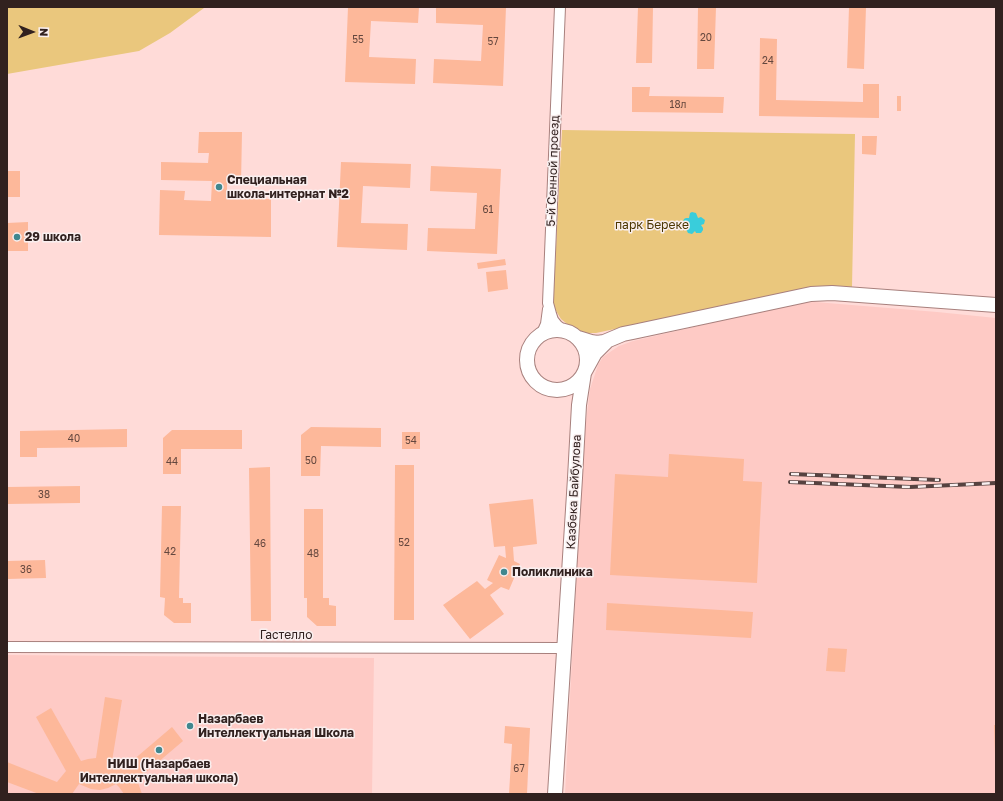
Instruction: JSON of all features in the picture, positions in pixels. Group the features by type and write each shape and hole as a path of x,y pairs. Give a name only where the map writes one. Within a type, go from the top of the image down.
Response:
{"street":[{"name":"5-й Сенной проезд","path":"560,7 548,303 553,320 563,330"},
{"path":"578,338 594,342 607,341 624,334 811,294 832,294 996,305"},
{"path":"542,333 546,321 548,303"},
{"path":"553,390 562,390 579,381 587,364 587,354 584,345 571,332 552,329 535,338 529,346 527,365 530,374 536,382 544,387 570,397 579,410"},
{"name":"Казбека Байбулова","path":"555,794 580,395 584,373 595,353 607,341"},
{"name":"Гастелло","path":"7,647 565,648"}],"shaded area":[{"path":"815,302 996,318 996,794 565,794 583,446 590,389 598,365 603,357 610,352 619,346 633,341 798,303"},
{"name":"Назарбаев Интеллектуальная Школа","path":"7,655 374,658 372,794 7,794"}],"green space":[{"path":"7,7 205,7 170,33 139,51 7,74"},
{"name":"парк Береке","path":"562,130 855,134 852,287 817,286 596,333 583,333 572,328 561,319 553,306"}],"water":[{"path":"690,213 696,213 698,218 701,217 705,220 704,224 701,225 703,230 701,233 696,233 695,231 692,234 688,233 686,229 687,227 683,224 684,219 689,218"}],"building":[{"path":"348,7 419,7 418,23 371,21 369,57 416,59 415,84 345,82"},
{"path":"436,7 506,7 503,86 433,83 434,59 481,61 483,25 436,23"},
{"path":"638,7 653,7 652,63 636,63"},
{"path":"698,7 716,7 714,69 697,69"},
{"path":"849,7 866,7 864,69 847,68"},
{"path":"760,38 777,39 776,100 863,102 863,84 879,84 879,118 759,116"},
{"path":"632,87 650,87 649,96 724,97 723,113 632,112"},
{"path":"897,96 901,96 901,111 897,111"},
{"name":"Специальная школа-интернат №2","path":"199,132 242,132 241,184 227,184 227,198 271,199 271,237 159,235 160,190 185,191 184,200 211,201 212,181 161,180 161,162 208,163 209,153 198,153"},
{"path":"862,136 877,136 876,155 862,154"},
{"path":"341,162 411,164 410,188 363,186 361,223 408,224 407,250 337,247"},
{"path":"431,166 501,169 497,254 427,251 428,228 475,229 477,193 430,191"},
{"name":"29 школа","path":"7,171 20,171 20,197 7,197"},
{"name":"29 школа","path":"28,222 28,251 7,251 7,223"},
{"path":"505,259 506,265 478,269 477,263"},
{"path":"506,270 508,289 488,292 486,272"},
{"path":"311,427 381,428 381,447 321,446 320,476 301,476 301,435"},
{"path":"127,429 127,447 37,448 37,457 20,457 20,431"},
{"path":"172,430 242,430 242,449 181,449 181,474 163,474 163,438"},
{"path":"402,432 420,432 420,449 402,449"},
{"path":"669,454 744,459 743,481 762,482 757,583 610,575 615,474 668,477"},
{"path":"395,465 414,465 414,620 394,620"},
{"path":"270,467 271,621 251,621 249,468"},
{"path":"80,486 80,503 7,504 7,487"},
{"name":"Поликлиника","path":"533,499 537,544 513,547 514,561 520,564 509,590 501,587 490,595 504,614 470,639 443,605 477,581 485,589 493,583 487,580 499,555 506,558 505,546 494,547 489,504"},
{"path":"162,506 181,506 179,598 183,598 183,603 191,603 191,623 174,623 164,615 165,598 160,597"},
{"path":"304,509 323,509 323,598 329,598 329,605 336,606 336,626 317,626 307,617 307,598 304,598"},
{"path":"45,560 46,578 7,579 7,561"},
{"path":"607,603 753,612 751,638 606,630"},
{"path":"828,648 847,649 845,672 826,671"},
{"name":"НИШ (Назарбаев Интеллектуальная школа)","path":"105,697 122,700 112,761 125,767 172,727 183,741 137,780 142,794 124,794 116,784 100,790 91,789 79,784 72,794 39,794 7,782 7,762 57,782 66,771 36,717 51,708 81,761 96,758"},
{"path":"994,725 996,725 996,754 995,754"},
{"path":"505,726 530,728 527,794 509,794 512,744 504,743"}],"railway":[{"path":"791,474 939,480"},
{"path":"790,482 910,487 996,483"}],"place":[{"name":"Специальная школа-интернат №2","path":"219,187"},
{"name":"29 школа","path":"17,237"},
{"name":"Поликлиника","path":"504,572"},
{"name":"Назарбаев Интеллектуальная Школа","path":"190,726"},
{"name":"НИШ (Назарбаев Интеллектуальная школа)","path":"159,750"}]}
